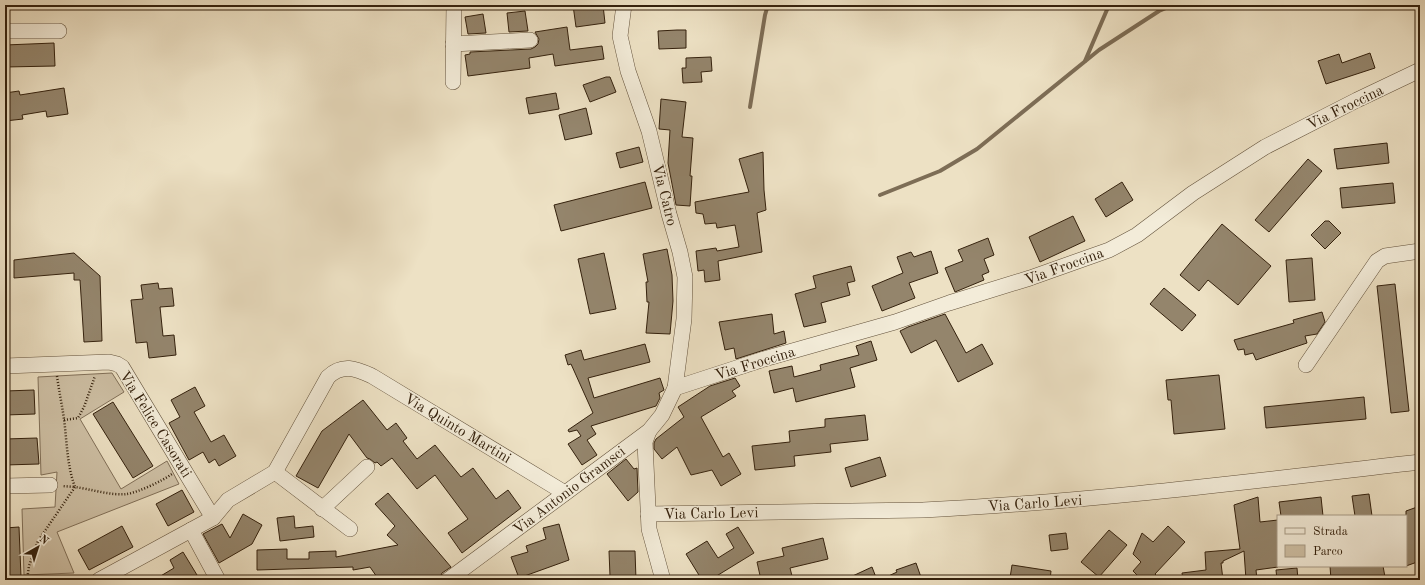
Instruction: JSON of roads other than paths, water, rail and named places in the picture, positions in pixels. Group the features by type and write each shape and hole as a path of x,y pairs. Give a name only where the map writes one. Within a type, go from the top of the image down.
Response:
{"street":[{"path":"453,82 454,5"},
{"name":"Via Catro","path":"624,5 620,36 626,64 649,131 686,277 684,319 675,388"},
{"path":"5,31 59,31"},
{"path":"454,44 530,40"},
{"name":"Via Froccina","path":"675,388 764,359 895,322 949,303 1030,278 1096,255 1122,244 1137,235 1193,193 1265,147 1356,100 1420,70"},
{"path":"1306,365 1377,261 1386,256 1420,251"},
{"name":"Via Felice Casorati","path":"5,366 100,362 117,364 122,368 214,518"},
{"name":"Via Quinto Martini","path":"275,472 328,377 338,369 349,368 372,376 565,493"},
{"name":"Via Antonio Gramsci","path":"448,580 649,431 662,414 675,388"},
{"path":"649,431 645,442 649,529 663,580"},
{"name":"Via Carlo Levi","path":"648,514 968,508 1064,501 1420,462"},
{"path":"322,509 367,467"},
{"path":"98,580 214,518 228,500 275,472 350,529"},
{"path":"5,486 50,485"},
{"path":"191,530 218,580"}],"waterway":[{"path":"750,107 765,15 768,5"},
{"path":"1085,61 1109,5"},
{"path":"880,195 940,171 977,149 1099,50 1159,11 1173,5"}]}
